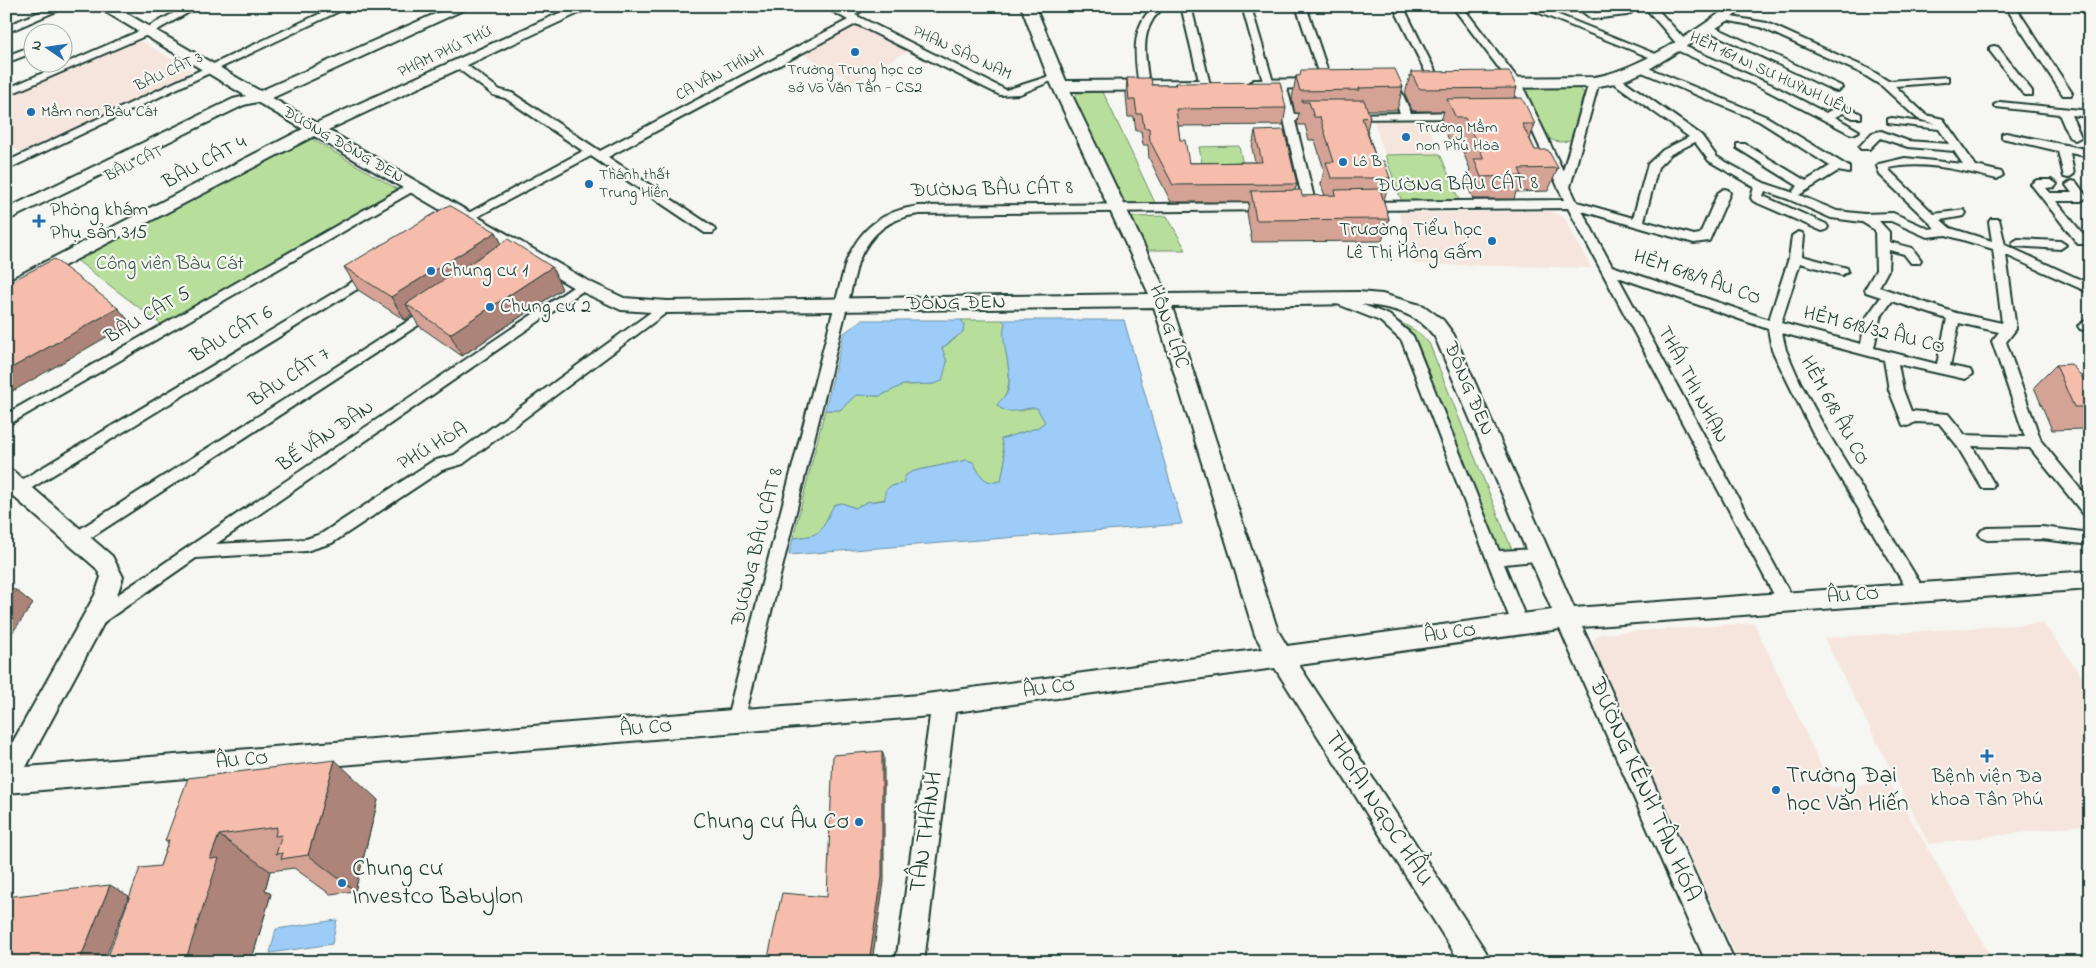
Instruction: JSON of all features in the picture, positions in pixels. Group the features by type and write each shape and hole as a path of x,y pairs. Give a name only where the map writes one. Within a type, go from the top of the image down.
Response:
{"street":[{"path":"6,30 63,6"},
{"name":"ĐƯỜNG ĐỒNG ĐEN","path":"102,6 148,31 582,285"},
{"path":"6,94 148,31 195,6"},
{"name":"BÀU CÁT 3","path":"6,167 345,6"},
{"name":"BÀU CÁT","path":"6,216 62,194 248,107 260,97 465,6"},
{"name":"PHẠM PHÚ THỨ","path":"317,130 587,6"},
{"name":"PHAN SÀO NAM","path":"828,6 1004,93 1014,93 1039,80 1058,82"},
{"name":"CA VĂN THỈNH","path":"465,217 596,154 851,18 864,6"},
{"name":"HỒNG LẠC","path":"1028,6 1058,82 1161,301 1262,621 1280,657"},
{"path":"1144,86 1140,31 1146,18 1160,6"},
{"path":"1186,6 1205,85"},
{"path":"1301,6 1327,84"},
{"path":"1398,6 1436,83"},
{"name":"THÁI THỊ NHẠN","path":"1457,6 1516,83 1526,115 1572,204 1786,601"},
{"path":"1527,6 1658,57"},
{"path":"1472,83 1594,82 1615,79 1641,68 1724,17 1738,6"},
{"path":"2010,6 2067,93"},
{"path":"1246,7 1289,118 1310,206"},
{"path":"1540,11 1582,7 1592,16 1627,12"},
{"path":"1653,11 1679,45"},
{"path":"1724,17 1763,25 1865,71 1886,84 1922,117 1939,121 1972,169"},
{"path":"1708,27 1837,88"},
{"name":"HẺM 161 NI SƯ HUỲNH LIÊN","path":"1679,45 1768,87 1853,131"},
{"path":"1994,49 2028,93"},
{"path":"6,60 22,53"},
{"path":"460,65 497,93 508,95 709,230"},
{"path":"1641,68 1763,119 1841,168 1806,186 1792,196"},
{"path":"1615,79 1696,137 1713,159 1760,186 1792,196 1835,215 1865,218 1898,218 1916,230 1926,233 1946,231 1999,247 2090,289"},
{"path":"1886,84 1919,79 1944,79"},
{"path":"1058,82 1144,86 1223,85"},
{"path":"1564,187 1594,82"},
{"path":"1387,84 1454,83"},
{"path":"1242,85 1345,84"},
{"path":"1387,84 1407,116"},
{"path":"2000,105 2090,114"},
{"path":"1827,117 1843,108 1857,116"},
{"path":"2063,111 2075,137"},
{"path":"1289,118 1472,115"},
{"path":"1892,121 1944,129"},
{"name":"BÀU CÁT 4","path":"6,290 317,130"},
{"path":"1865,147 1876,135 1882,134 1889,139 1918,145 1958,148"},
{"path":"2006,136 2090,154"},
{"path":"1638,222 1652,166 1667,152 1696,137"},
{"path":"1918,145 1925,163"},
{"path":"1741,146 1806,186"},
{"path":"2047,197 2081,197 2070,179 2063,148"},
{"path":"1946,231 1884,172 1884,166 1905,161 1972,169 1997,175"},
{"path":"2051,184 2037,184 2082,241"},
{"name":"BÀU CÁT 5","path":"6,420 413,186"},
{"path":"1760,186 1758,198 1822,227"},
{"name":"ĐƯỜNG BÀU CÁT 8","path":"1349,206 1572,204 1694,239 1705,238 1724,193"},
{"name":"BÀU CÁT","path":"6,228 62,194"},
{"name":"ĐƯỜNG BÀU CÁT 8","path":"735,721 852,262 859,245 874,226 890,215 926,210 1281,206"},
{"path":"1931,218 1960,213"},
{"path":"440,232 465,217"},
{"path":"1865,218 1880,227 1883,232 1882,270 1871,290 1954,317 2010,329"},
{"path":"1995,222 2010,329"},
{"name":"HẺM 618 ÂU CƠ","path":"1798,236 1795,258 1774,326 1779,350 1792,382 1820,433 1917,591"},
{"path":"2018,243 2060,245"},
{"path":"1883,244 1908,251 1915,260"},
{"path":"506,261 523,250"},
{"path":"1795,258 1842,271"},
{"name":"BÀU CÁT 6","path":"13,483 381,268"},
{"name":"HẺM 618/9 ÂU CƠ","path":"1607,269 1774,326"},
{"name":"ĐỒNG ĐEN","path":"582,285 621,304 667,307 1334,298 1374,299 1402,303 1424,314 1441,329 1567,618"},
{"name":"BẾ VĂN ĐÀN","path":"92,622 582,285"},
{"path":"1867,351 1873,318 1888,296"},
{"name":"ĐỒNG ĐEN","path":"1334,298 1389,320 1408,339 1520,624"},
{"name":"BÀU CÁT 7","path":"78,538 447,299"},
{"name":"PHÚ HÒA","path":"194,552 306,545 326,539 438,465 458,460 667,307"},
{"path":"1943,368 1954,317"},
{"name":"HẺM 618/32 ÂU CƠ","path":"1774,326 1937,369 1943,368 1965,374"},
{"path":"2010,329 1999,341 2034,443 2090,512"},
{"path":"1890,357 1896,390 1907,419 1943,418 1961,440 1986,484"},
{"path":"1961,440 2034,443"},
{"path":"6,780 109,591 112,577 107,565 13,483"},
{"path":"1987,534 2042,533 2090,539"},
{"path":"1494,558 1539,555"},
{"name":"ÂU CƠ","path":"6,780 209,772 735,721 944,703 1567,618 1917,591 2090,580"},
{"name":"ĐƯỜNG KÊNH TÂN HÓA","path":"1567,618 1721,962"},
{"name":"THOẠI NGỌC HẦU","path":"1280,657 1476,962"},
{"name":"TÂN THÀNH","path":"910,962 944,703"}],"shaded area":[{"name":"Trường Trung học cơ sở Võ Văn Tần - CS2","path":"855,24 909,50 854,82 801,53"},
{"path":"132,42 143,42 191,70 186,76 26,151 18,151 6,143 6,98 64,72 72,72 72,69"},
{"name":"Trường Mầm non Phú Hòa","path":"1425,118 1440,154 1385,155 1373,119"},
{"name":"Trươờng Tiểu học Lê Thị Hồng Gấm","path":"1549,211 1564,217 1591,268 1414,264 1399,213"},
{"name":"Trường Đại học Văn Hiến","path":"1754,623 1831,787 1889,782 1994,962 1739,962 1593,646 1593,641 1599,634"},
{"name":"Bệnh viện Đa khoa Tân Phú","path":"2043,623 2090,687 2090,824 1929,844 1824,638"}],"green space":[{"path":"1578,86 1584,93 1571,139 1560,142 1551,140 1539,121 1526,88"},
{"path":"1103,92 1156,205 1120,203 1074,98 1077,93"},
{"path":"235,109 78,188 74,188 76,186"},
{"name":"Công viên Bàu Cát","path":"307,136 397,189 162,325 75,259"},
{"path":"1239,146 1245,175 1204,175 1199,147"},
{"path":"1440,154 1459,200 1402,202 1385,155"},
{"path":"1167,216 1186,250 1144,250 1131,217"},
{"path":"1386,314 1416,331 1429,343 1514,555 1499,555 1418,344 1410,330"},
{"path":"961,320 1002,320 1005,323 1004,332 1009,376 1005,395 999,402 1001,409 1023,411 1031,407 1037,408 1045,422 1037,428 1001,439 1005,460 1001,481 991,482 987,480 981,475 973,462 967,460 914,471 906,475 903,483 889,487 886,499 867,502 856,508 842,503 834,505 823,527 817,533 793,538 825,410 840,410 856,395 880,396 903,385 934,384 947,362 942,348 955,339 964,324"}],"water":[{"path":"862,320 961,320 964,324 963,332 942,348 947,362 942,381 934,384 903,385 880,396 856,395 840,410 825,410 844,333"},
{"path":"1002,320 1124,320 1182,524 789,555 793,538 817,533 823,527 834,505 842,503 855,508 867,502 885,500 885,491 889,487 903,483 906,475 914,471 967,460 973,462 981,475 987,480 991,482 1001,481 1005,460 1001,439 1037,428 1045,422 1037,408 1007,411 997,405 1006,394 1009,382 1004,339 1005,323"},
{"path":"337,920 332,944 270,953 276,929"}],"building":[{"path":"1395,69 1403,87 1300,91 1296,76 1300,76 1301,70"},
{"path":"1509,71 1517,88 1421,89 1418,87 1411,72"},
{"path":"1127,78 1151,78 1152,85 1280,82 1286,108 1176,109 1180,140 1185,140 1189,163 1262,162 1255,131 1284,130 1297,184 1173,185 1150,141 1149,128 1144,128 1142,114 1137,114 1135,100 1129,100"},
{"path":"1522,98 1535,124 1522,124 1535,150 1548,150 1558,168 1519,169 1522,176 1481,177 1474,159 1484,159 1465,118 1456,118 1447,99"},
{"path":"1302,100 1364,100 1370,117 1362,118 1377,161 1384,161 1390,178 1331,178 1326,162 1334,162 1320,117 1314,117 1309,102 1302,102"},
{"path":"1380,189 1389,219 1256,220 1251,191 1301,190 1302,196 1336,195 1335,190"},
{"path":"449,205 496,232 391,297 344,267"},
{"path":"508,239 552,267 450,334 406,304"},
{"path":"54,259 118,308 6,371 6,284"},
{"path":"2071,364 2090,384 2090,407 2074,407 2056,365"},
{"path":"6,589 16,590 6,602"},
{"name":"Chung cư Âu Cơ","path":"882,751 882,877 869,962 767,962 782,893 827,897 833,755"},
{"path":"335,760 308,855 281,859 283,853 276,854 282,835 275,836 277,827 219,835 210,859 219,858 185,962 106,962 140,868 160,866 169,840 165,841 188,778"},
{"path":"110,885 79,962 6,962 6,897"}],"place":[{"name":"Trường Trung học cơ sở Võ Văn Tần - CS2","path":"855,52"},
{"name":"Mầm non Bàu Cát","path":"31,112"},
{"name":"Trường Mầm non Phú Hòa","path":"1406,137"},
{"name":"Lô B","path":"1343,162"},
{"name":"Thánh thất Trung Hiền","path":"589,184"},
{"name":"Phòng khám Phụ sản 315","path":"39,221"},
{"name":"Trươờng Tiểu học Lê Thị Hồng Gấm","path":"1492,241"},
{"name":"Chung cư 1","path":"431,271"},
{"name":"Chung cư 2","path":"490,307"},
{"name":"Bệnh viện Đa khoa Tân Phú","path":"1987,756"},
{"name":"Trường Đại học Văn Hiến","path":"1776,790"},
{"name":"Chung cư Âu Cơ","path":"859,822"},
{"name":"Chung cư Investco Babylon","path":"342,883"}]}
